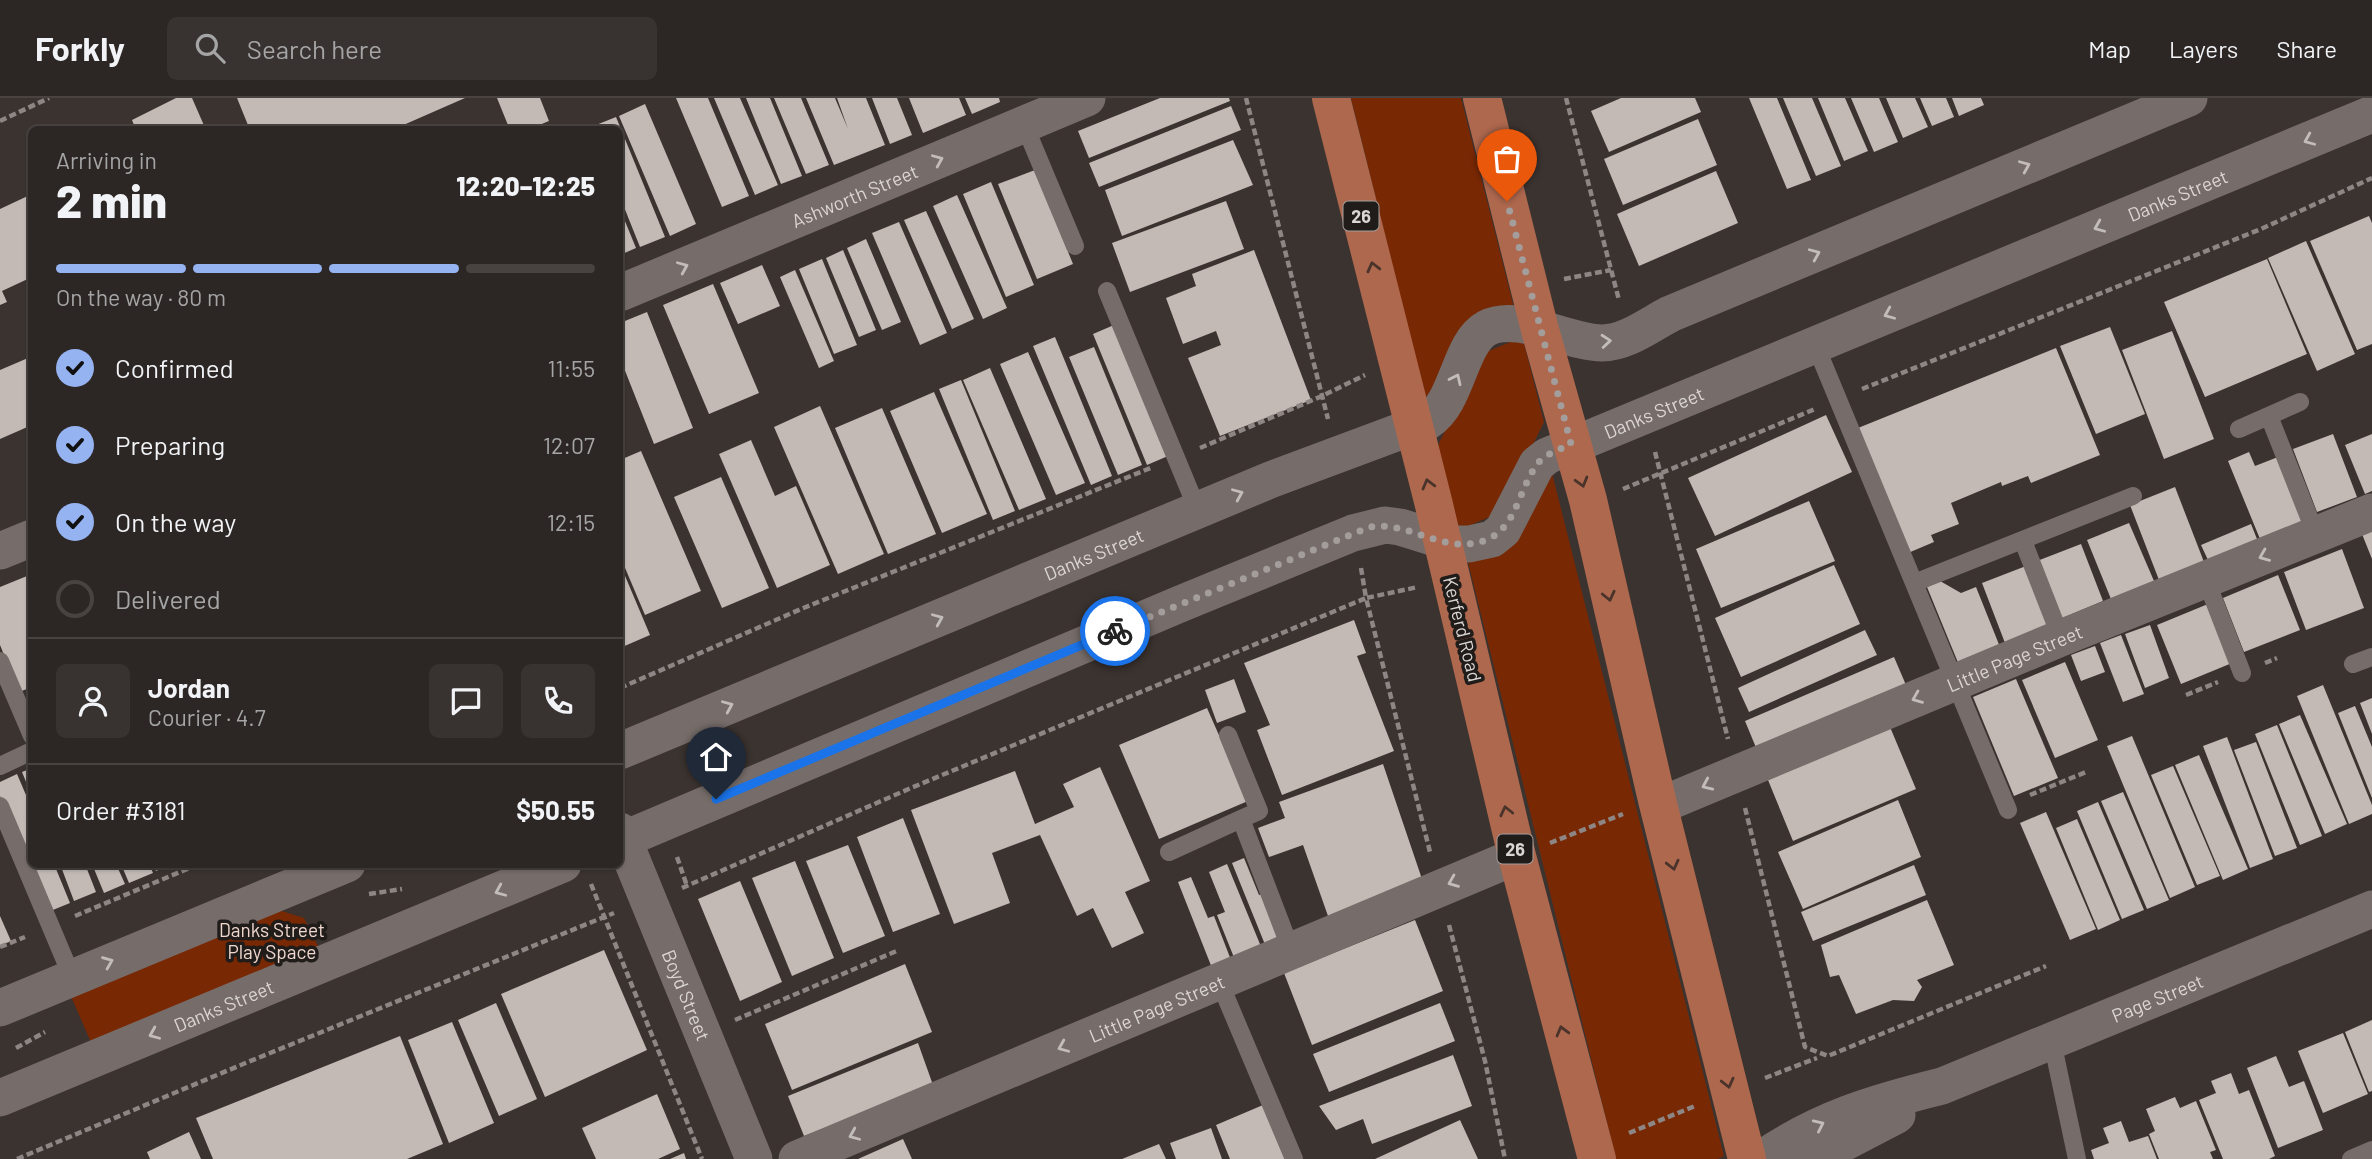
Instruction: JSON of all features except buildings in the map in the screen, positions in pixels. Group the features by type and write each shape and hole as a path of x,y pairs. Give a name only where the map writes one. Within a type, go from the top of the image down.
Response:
{"main road":[{"name":"Kerferd Road","path":"1331,98 1517,856 1597,1159"},
{"path":"1482,98 1540,330 1588,500 1658,803 1747,1159"}],"street":[{"name":"Ashworth Street","path":"623,292 1087,98"},
{"name":"Danks Street","path":"623,750 1270,480 1428,421 1438,413 1473,342 1483,331 1499,324 1508,323 1601,343 1628,336 1670,314 2189,98"},
{"name":"Danks Street","path":"623,836 1353,533 1385,525 1400,527 1441,541 1469,544 1498,535 1539,462 1571,444 2372,114"},
{"name":"Little Page Street","path":"1658,803 2372,512"},
{"path":"0,551 28,540"},
{"name":"Boyd Street","path":"623,842 754,1159"},
{"name":"Little Page Street","path":"797,1159 1517,856"},
{"name":"Danks Street","path":"0,1098 575,869"},
{"path":"0,1008 72,976 355,880"},
{"name":"Page Street","path":"1761,1159 1792,1138 1823,1122 1878,1102 1942,1086 2372,909"},
{"name":"Page Street","path":"1800,1159 1830,1150 1890,1119 1942,1086"}],"lane":[{"path":"1024,124 1075,247"},
{"path":"1107,291 1198,511"},
{"path":"1815,344 2007,807"},
{"path":"2239,429 2300,402"},
{"path":"2269,416 2316,535"},
{"path":"1914,583 2133,496"},
{"path":"2023,541 2061,638"},
{"path":"2206,580 2242,673"},
{"path":"2353,664 2372,657"},
{"path":"0,661 28,727"},
{"path":"1169,852 1259,811 1228,735"},
{"path":"0,766 28,753"},
{"path":"0,806 72,976"},
{"path":"1241,819 1292,950"},
{"path":"1219,981 1294,1159"},
{"path":"2052,1041 2077,1159"},
{"path":"2351,1159 2372,1150"}],"path":[{"path":"0,121 49,98"},
{"path":"623,687 801,610 1322,396 1246,98"},
{"path":"1566,98 1628,336"},
{"path":"1588,500 1661,475 1838,399 2261,229 2372,178"},
{"path":"1646,413 1805,1047 1828,1056 2046,967"},
{"path":"17,1159 604,916 647,903 911,788 1366,597 1451,580"},
{"path":"1366,597 1485,1061 1505,1159"},
{"path":"2007,807 2086,772"},
{"path":"1517,856 1658,803"},
{"path":"0,947 190,868"},
{"path":"575,869 604,916 702,1159"},
{"path":"355,880 409,888"},
{"path":"702,1034 899,950"}],"green space":[{"path":"1351,98 1461,98 1514,308 1432,397 1425,396"},
{"path":"1515,340 1524,344 1544,422 1499,513 1461,529 1456,520 1439,443 1484,353"},
{"path":"1552,473 1724,1156 1718,1159 1616,1159 1468,562"},
{"name":"Danks Street Play Space","path":"272,908 304,918 321,952 93,1047 70,994"}],"way so far":[{"path":"1115,631 1370,527 1400,527 1441,541 1465,545 1492,539 1503,530 1539,462 1571,444 1507,201"}],"route":[{"path":"716,799 1115,631"}]}
